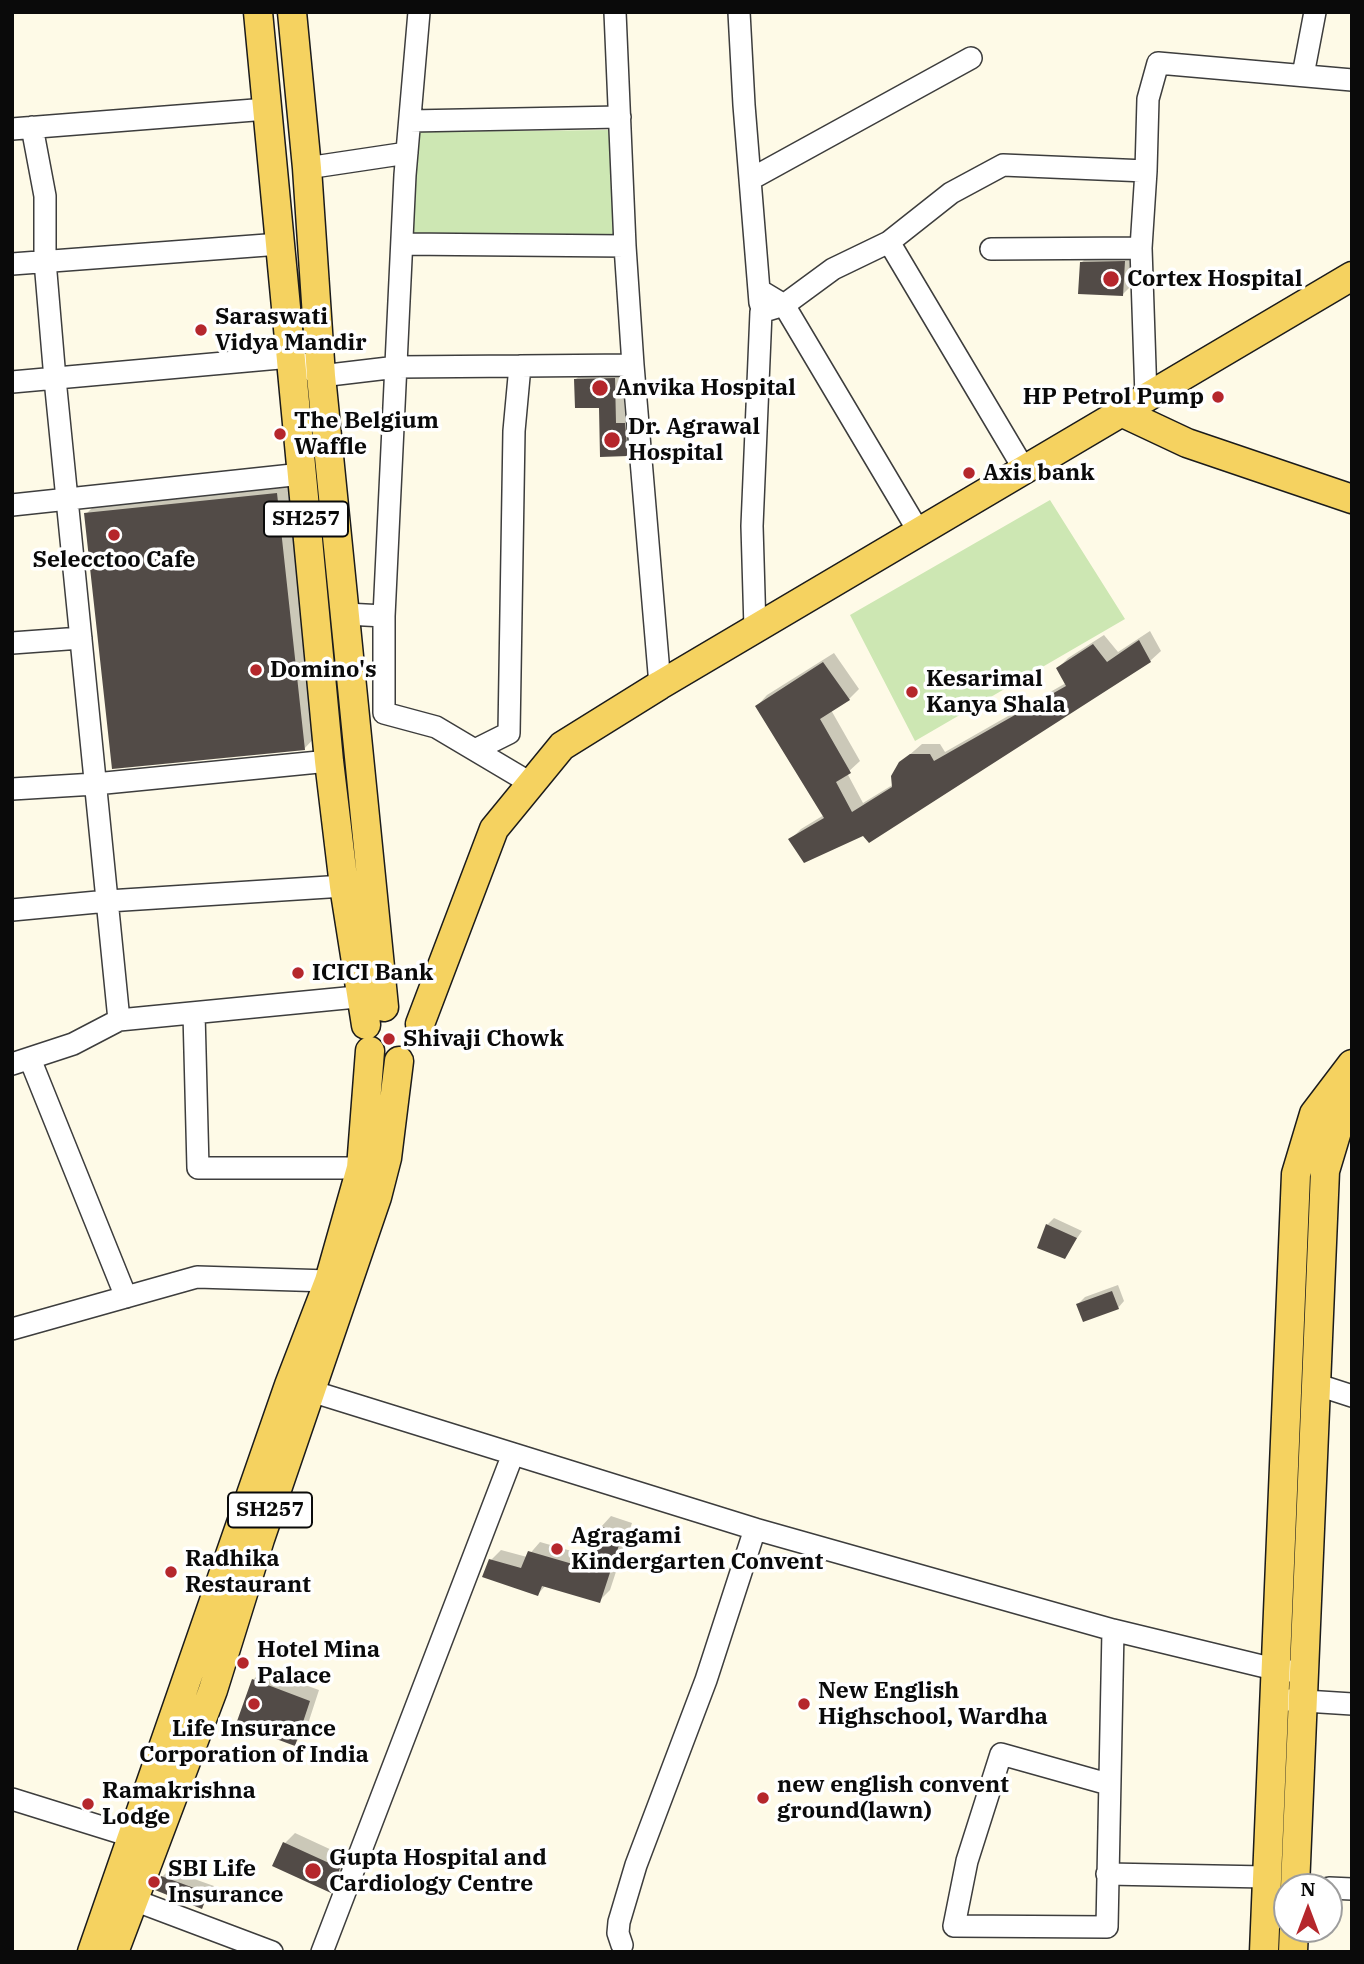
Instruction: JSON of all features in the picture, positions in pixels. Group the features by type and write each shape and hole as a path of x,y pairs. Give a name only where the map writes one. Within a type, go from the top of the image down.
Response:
{"main road":[{"name":"SH257","path":"258,12 329,761 344,887 374,1010"},
{"name":"SH257","path":"114,1952 213,1690 260,1539 361,1168 374,1010 355,717 321,376 307,168 292,12"},
{"path":"423,1015 393,1005 374,1010 385,1061 399,1061 411,1056 417,1049 423,1015 494,829 562,746 660,685 1352,276"},
{"path":"1121,412 1187,443 1352,499"},
{"name":"SH257","path":"92,1952 119,1871 384,1168 399,1061"},
{"path":"1264,1952 1272,1699 1296,1174 1314,1114 1352,1064"},
{"path":"1296,1873 1325,1171 1343,1111 1352,1099"}],"street":[{"path":"384,713 384,616 402,244 419,12"},
{"path":"615,12 625,246 660,685"},
{"path":"739,12 761,312 752,526 755,629"},
{"path":"1303,75 1315,12"},
{"path":"751,179 971,58"},
{"path":"1146,397 1141,248 1148,99 1158,63 1352,80"},
{"path":"119,1020 55,379 45,261 45,196 22,128 267,109"},
{"path":"410,121 620,117"},
{"path":"307,168 407,153"},
{"path":"761,312 783,305 833,269 889,242 951,193 1003,165 1146,171"},
{"path":"889,242 1024,469"},
{"path":"12,264 280,244"},
{"path":"402,244 625,246"},
{"path":"991,250 1141,248"},
{"path":"759,290 783,305 919,532"},
{"path":"12,382 291,358 321,376 397,367 633,365"},
{"path":"475,750 509,733 514,431 520,366"},
{"path":"12,505 302,474"},
{"path":"346,614 384,616"},
{"path":"12,643 81,638"},
{"path":"355,717 384,713 436,727 531,784"},
{"path":"12,789 95,784 329,761"},
{"path":"12,910 108,901 344,887"},
{"path":"126,1297 21,1061 73,1044 119,1020 194,1013 374,1010"},
{"path":"194,1013 198,1168 361,1168"},
{"path":"12,1329 197,1277 329,1281"},
{"path":"1315,1384 1352,1396"},
{"path":"300,1388 755,1529 1113,1630 1274,1669 1303,1672"},
{"path":"322,1952 513,1454"},
{"path":"622,1945 618,1933 619,1922 636,1865 706,1680 755,1529"},
{"path":"1108,1784 1001,1754 967,1860 954,1926 1107,1927 1113,1630"},
{"path":"1272,1699 1352,1704"},
{"path":"12,1799 134,1837"},
{"path":"1107,1874 1266,1877"},
{"path":"134,1900 272,1952"}],"green space":[{"path":"610,130 614,235 403,235 417,132"},
{"path":"1050,500 1125,619 915,741 850,615"}],"building":[{"path":"1125,261 1123,296 1078,294 1080,262"},
{"path":"615,378 616,423 625,423 628,456 600,457 599,408 575,408 574,379"},
{"path":"277,493 305,750 112,769 84,513"},
{"path":"1139,640 1151,662 869,843 863,836 804,863 788,839 824,818 755,706 823,662 850,700 820,719 851,773 836,782 852,812 892,787 891,776 899,762 910,754 930,754 934,761 1066,686 1056,668 1093,644 1107,662"},
{"path":"1046,1224 1077,1238 1065,1259 1037,1248"},
{"path":"1112,1291 1119,1309 1083,1322 1076,1304"},
{"path":"599,1526 623,1533 600,1603 542,1586 538,1596 482,1577 489,1559 521,1568 528,1551 583,1567"},
{"path":"252,1679 310,1701 295,1746 236,1724"},
{"path":"283,1842 340,1868 331,1893 272,1866"},
{"path":"161,1876 208,1893 202,1909 155,1890"}],"place":[{"name":"Cortex Hospital","path":"1111,279"},
{"name":"Saraswati Vidya Mandir","path":"201,330"},
{"name":"Anvika Hospital","path":"600,388"},
{"name":"HP Petrol Pump","path":"1218,397"},
{"name":"The Belgium Waffle","path":"280,434"},
{"name":"Dr. Agrawal Hospital","path":"612,440"},
{"name":"Axis bank","path":"969,473"},
{"name":"Selecctoo Cafe","path":"114,535"},
{"name":"Domino's","path":"256,670"},
{"name":"Kesarimal Kanya Shala","path":"912,692"},
{"name":"ICICI Bank","path":"298,973"},
{"name":"Shivaji Chowk","path":"389,1039"},
{"name":"Agragami Kindergarten Convent","path":"557,1549"},
{"name":"Radhika Restaurant","path":"171,1572"},
{"name":"Hotel Mina Palace","path":"243,1663"},
{"name":"Life Insurance Corporation of India","path":"254,1704"},
{"name":"New English Highschool, Wardha","path":"804,1704"},
{"name":"new english convent ground(lawn)","path":"763,1798"},
{"name":"Ramakrishna Lodge","path":"88,1804"},
{"name":"Gupta Hospital and Cardiology Centre","path":"313,1871"},
{"name":"SBI Life Insurance","path":"154,1882"}]}
